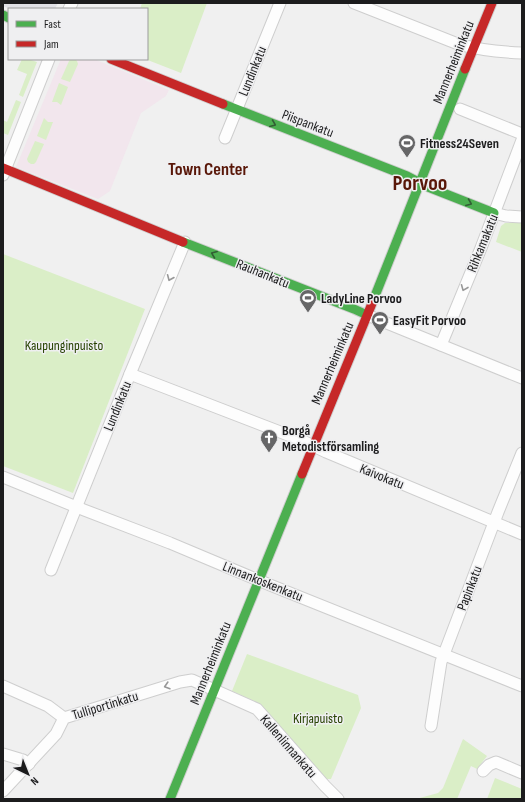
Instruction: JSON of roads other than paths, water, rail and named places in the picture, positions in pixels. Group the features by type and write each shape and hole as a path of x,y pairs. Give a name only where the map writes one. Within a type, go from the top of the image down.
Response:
{"main road":[{"name":"Mannerheiminkatu","path":"170,799 492,3"},
{"name":"Piispankatu","path":"113,60 236,110 408,176 428,187 494,213"},
{"name":"Rauhankatu","path":"4,171 367,315"}],"street":[{"name":"Lundinkatu","path":"225,138 280,3"},
{"path":"354,3 458,44 491,51 522,53"},
{"path":"4,171 49,60"},
{"path":"460,110 522,134"},
{"name":"Rihkamakatu","path":"441,345 522,140"},
{"path":"494,213 506,216 522,217"},
{"name":"Lundinkatu","path":"51,570 185,242"},
{"name":"Rauhankatu","path":"367,315 522,378"},
{"name":"Kaivokatu","path":"130,374 301,440 522,534"},
{"name":"Papinkatu","path":"431,726 443,655 522,453"},
{"name":"Linnankoskenkatu","path":"3,476 76,507 170,543 522,686"},
{"name":"Tulliportinkatu","path":"3,791 56,734 64,718 180,682 192,680 214,690"},
{"path":"3,686 48,706 64,718"},
{"name":"Kallenlinnankatu","path":"214,690 257,709 338,799"},
{"path":"3,754 23,760 29,764"},
{"path":"483,771 489,765 496,762 522,773"}],"place":[{"name":"Fitness24Seven","path":"407,158"},
{"name":"LadyLine Porvoo","path":"308,313"},
{"name":"EasyFit Porvoo","path":"380,335"},
{"name":"Borgå Metodistförsamling","path":"269,453"}],"district":[{"name":"Town Center","path":"208,169"},
{"name":"Porvoo","path":"420,182"}],"park label":[{"name":"Kaupunginpuisto","path":"64,345"},
{"name":"Kirjapuisto","path":"318,718"}]}
